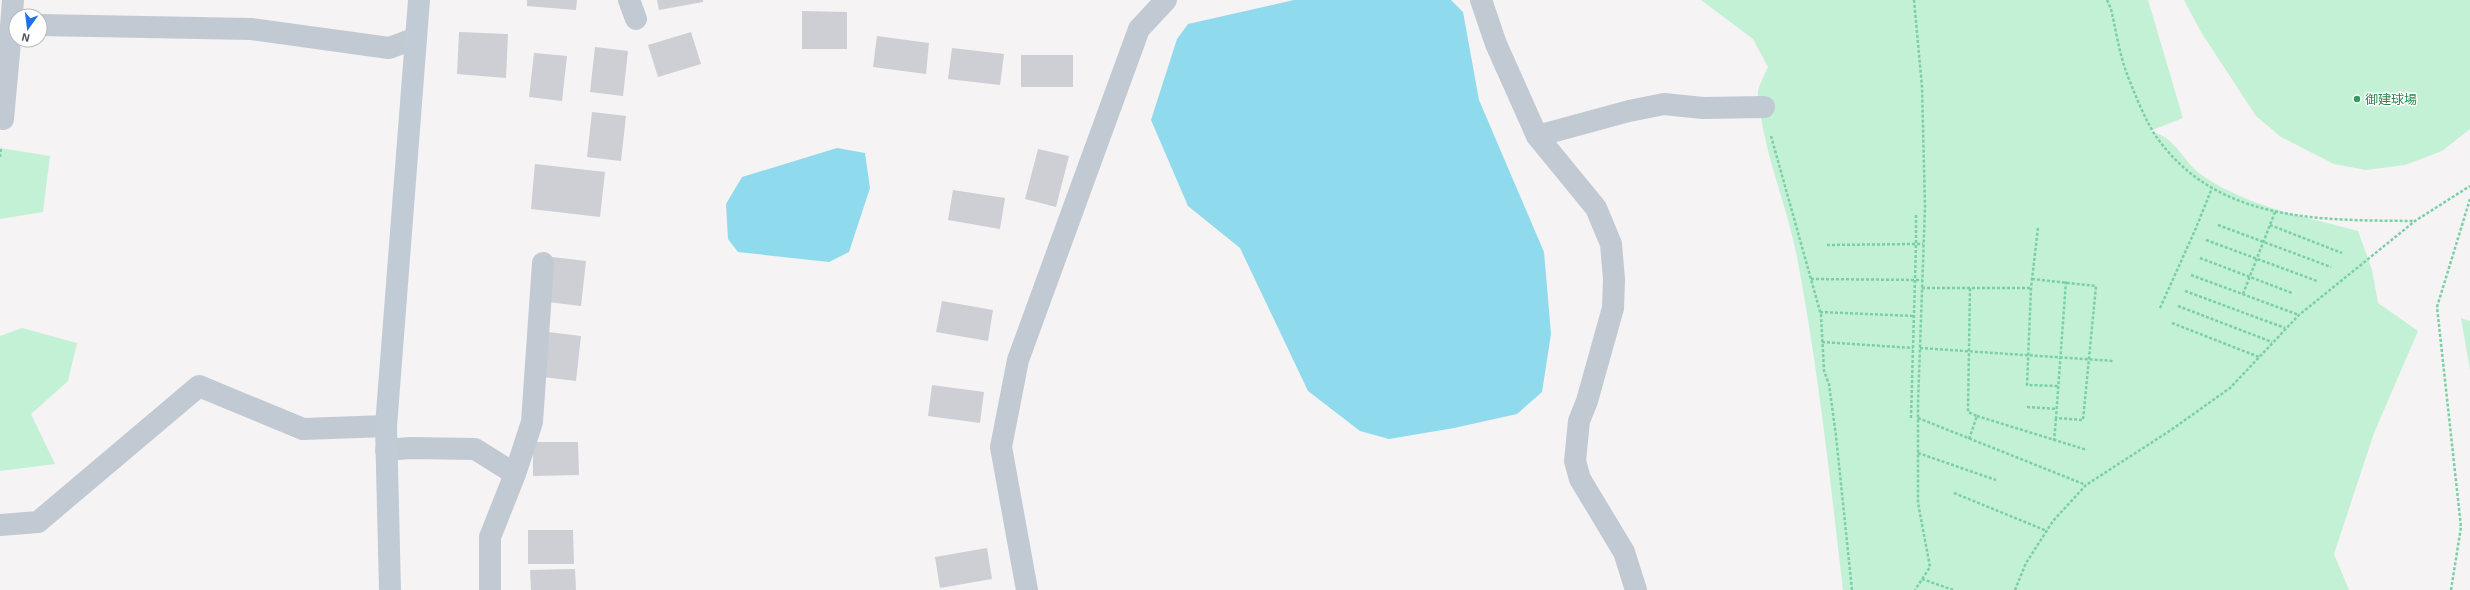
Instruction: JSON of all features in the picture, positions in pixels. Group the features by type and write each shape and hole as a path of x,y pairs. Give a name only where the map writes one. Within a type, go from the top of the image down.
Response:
{"street":[{"path":"390,590 386,426 419,0"},
{"path":"1027,590 1001,448 1018,360 1139,29 1166,0"},
{"path":"1481,0 1496,44 1537,136 1596,208 1611,244 1614,279 1613,308 1587,401 1579,421 1575,461 1580,479 1624,552 1636,590"},
{"path":"48,25 251,29 389,48 416,38"},
{"path":"3,119 5,55 8,45"},
{"path":"1537,136 1629,111 1664,104 1703,108 1764,108"},
{"path":"490,590 490,537 515,474 532,422 543,263"},
{"path":"0,525 38,522 199,386 303,429 386,426"},
{"path":"386,450 410,448 475,449 515,474"}],"path":[{"path":"1914,0 1922,87 1925,207 1920,330 1918,502 1930,567 1915,590"},
{"path":"2107,0 2111,9 2126,73 2157,138 2186,171 2225,196 2275,212 2345,220 2415,221"},
{"path":"1764,108 1782,181 1820,312 1824,371 1829,384 1836,436 1852,590"},
{"path":"2015,590 2026,563 2047,531 2086,485 2171,430 2230,388 2298,315 2415,221 2470,186"},
{"path":"2160,308 2196,228 2212,188"},
{"path":"2451,590 2461,527 2438,307 2470,199"},
{"path":"2243,294 2275,212"},
{"path":"1911,418 1916,280 1916,215"},
{"path":"2218,225 2263,243 2332,267"},
{"path":"2270,225 2342,253"},
{"path":"2038,228 2031,288 2027,385 2058,386"},
{"path":"2206,240 2317,281"},
{"path":"1827,245 1923,244"},
{"path":"2200,258 2249,278 2292,293"},
{"path":"2191,275 2298,315"},
{"path":"1811,279 1922,280"},
{"path":"2032,279 2066,281 2096,286 2083,420 2056,418"},
{"path":"2054,440 2066,281"},
{"path":"1922,288 2031,288"},
{"path":"1970,288 1968,412 2087,450"},
{"path":"2185,291 2285,328"},
{"path":"2178,306 2272,342"},
{"path":"1820,312 1914,316"},
{"path":"2172,323 2259,357"},
{"path":"1914,330 1920,330"},
{"path":"1822,342 1913,348"},
{"path":"1920,348 2114,361"},
{"path":"2027,407 2057,409"},
{"path":"1969,439 1977,416"},
{"path":"1918,418 2086,485"},
{"path":"1918,453 1996,480"},
{"path":"1954,493 2047,531"},
{"path":"1922,580 1953,590"}],"green space":[{"path":"1701,0 2148,0 2183,118 2150,131 2167,139 2203,176 2239,196 2298,216 2358,231 2372,270 2378,303 2418,331 2374,433 2334,554 2349,590 1843,590 1823,423 1797,257 1761,116 1758,92 1768,67 1753,39"},
{"name":"御建球場","path":"2184,0 2470,0 2470,129 2442,151 2405,165 2366,170 2334,164 2281,137 2256,116 2201,32"},
{"path":"0,148 50,156 43,212 0,219"},
{"path":"2461,318 2470,321 2470,370"},
{"path":"22,328 77,343 68,381 31,414 55,464 0,471 0,336"}],"water":[{"path":"1294,0 1451,0 1463,12 1479,100 1544,252 1551,334 1542,392 1517,414 1454,428 1389,439 1360,431 1308,391 1240,248 1188,206 1151,120 1177,39 1188,24"},
{"path":"837,148 865,153 870,188 849,252 829,262 738,252 728,239 726,204 742,177"}],"building":[{"path":"527,0 577,0 576,10 527,6"},
{"path":"657,0 703,0 703,2 659,10"},
{"path":"802,11 847,12 847,49 802,49"},
{"path":"459,32 508,34 506,78 457,74"},
{"path":"691,32 701,64 658,77 648,45"},
{"path":"877,36 929,43 926,74 873,67"},
{"path":"595,47 628,51 623,96 590,92"},
{"path":"952,48 1004,54 1000,85 948,79"},
{"path":"534,53 567,56 562,101 529,97"},
{"path":"1021,55 1073,55 1073,87 1021,87"},
{"path":"592,112 626,116 621,161 587,157"},
{"path":"1038,149 1069,156 1056,207 1025,199"},
{"path":"535,164 605,172 600,217 531,209"},
{"path":"953,190 1005,198 1000,229 948,220"},
{"path":"552,257 586,261 581,306 548,302"},
{"path":"942,301 993,310 988,341 936,332"},
{"path":"548,332 581,336 576,381 543,377"},
{"path":"932,385 984,392 980,423 928,416"},
{"path":"533,442 578,442 579,475 533,476"},
{"path":"528,530 573,530 574,564 528,564"},
{"path":"987,548 992,579 940,588 935,557"},
{"path":"575,569 576,590 531,590 530,570"}],"place":[{"name":"御建球場","path":"2357,99"}]}
